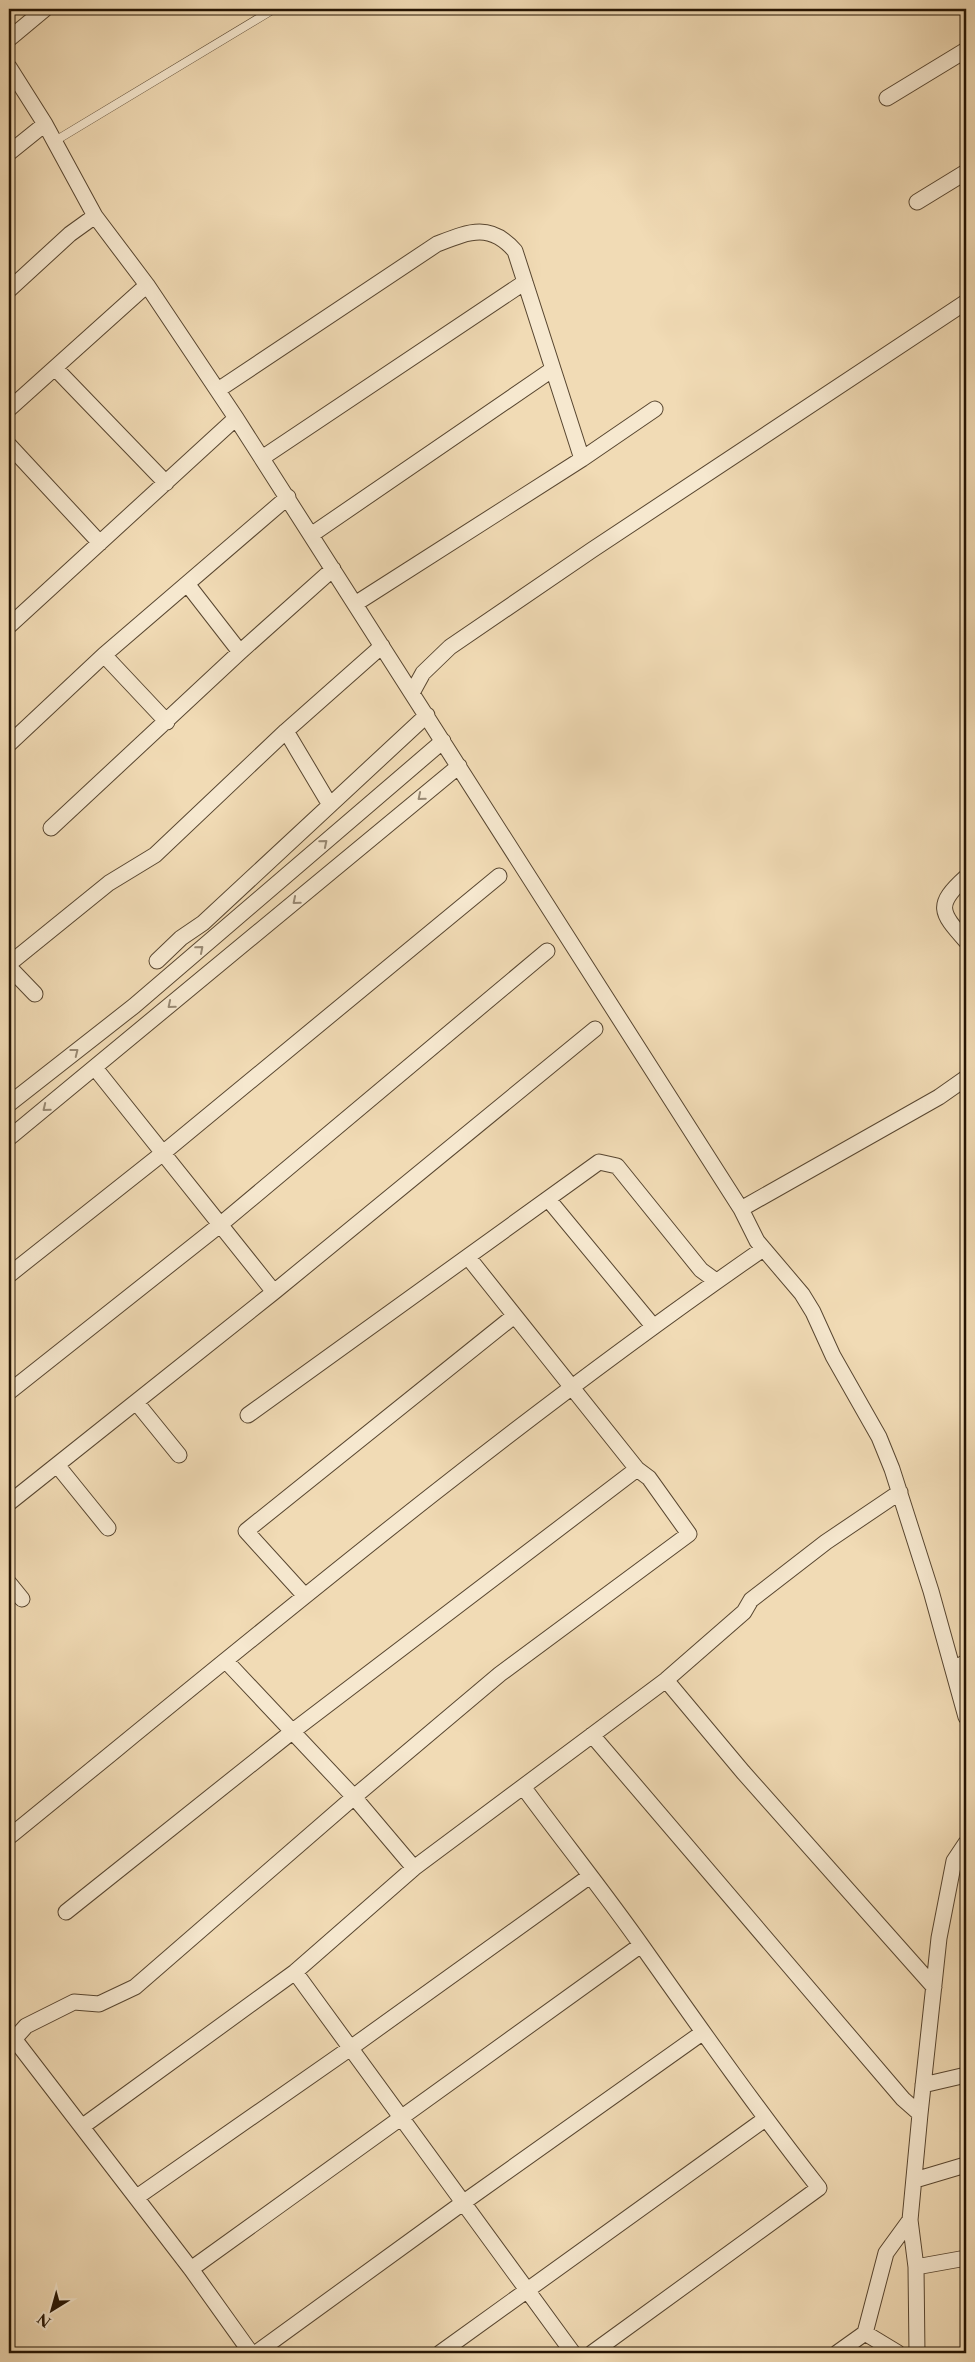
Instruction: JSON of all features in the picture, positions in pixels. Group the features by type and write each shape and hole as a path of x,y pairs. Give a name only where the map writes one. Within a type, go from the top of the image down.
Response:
{"street":[{"path":"9,40 45,9"},
{"path":"887,98 966,50"},
{"path":"9,67 45,124 95,216 147,285 288,497 741,1209 762,1249 802,1294 813,1312 833,1356 879,1437 900,1492 966,1717"},
{"path":"9,153 45,124"},
{"path":"917,202 966,172"},
{"path":"9,290 70,234 95,216"},
{"path":"218,390 437,244 474,232 495,233 506,240 515,251 582,459"},
{"path":"262,458 525,282"},
{"path":"9,409 147,285"},
{"path":"412,693 431,664 450,647 592,550 966,302"},
{"path":"55,368 166,483"},
{"path":"311,534 553,369"},
{"path":"355,604 582,459 655,409"},
{"path":"9,626 236,418"},
{"path":"9,445 100,543"},
{"path":"9,744 104,656 288,497"},
{"path":"51,828 240,652 334,569"},
{"path":"188,585 240,652"},
{"path":"35,994 9,965 109,883 155,855 286,731 382,646"},
{"path":"104,656 167,722"},
{"path":"157,961 181,938 203,923 426,715"},
{"path":"286,731 330,805"},
{"path":"9,1104 134,1006 443,741"},
{"path":"9,1138 459,766"},
{"path":"9,1275 164,1153 499,876"},
{"path":"966,877 948,896 944,907 947,919 966,941"},
{"path":"9,1392 221,1224 547,951"},
{"path":"9,1503 274,1292 595,1029"},
{"path":"95,1068 274,1292"},
{"path":"741,1209 939,1097 966,1078"},
{"path":"248,1415 599,1162 617,1166 701,1270 716,1281"},
{"path":"548,1199 653,1326"},
{"path":"9,1838 362,1549 653,1326 762,1249"},
{"path":"252,2353 83,2126 12,2042 26,2026 74,2002 99,2004 135,1987 354,1797 500,1674 689,1534 649,1478 638,1469 468,1257"},
{"path":"305,1596 246,1531 514,1316"},
{"path":"136,1402 179,1455"},
{"path":"57,1465 108,1528"},
{"path":"66,1912 293,1731 638,1469"},
{"path":"83,2126 296,1972 414,1868 524,1788 666,1680 744,1612 751,1600 826,1542 900,1492"},
{"path":"9,1583 22,1599"},
{"path":"226,1661 354,1797 414,1868"},
{"path":"953,1670 966,1662"},
{"path":"666,1680 742,1772 934,1987"},
{"path":"592,1735 903,2099 920,2114"},
{"path":"524,1788 642,1945 702,2033 765,2119 819,2188 592,2353"},
{"path":"917,2353 916,2267 910,2220 920,2114 939,1938 954,1861 966,1846"},
{"path":"137,2197 352,2047 590,1876"},
{"path":"191,2269 642,1945"},
{"path":"296,1972 573,2353"},
{"path":"256,2353 702,2033"},
{"path":"923,2085 966,2075"},
{"path":"440,2353 765,2119"},
{"path":"915,2180 962,2166"},
{"path":"837,2353 865,2333 886,2253 910,2220"},
{"path":"916,2267 966,2258"},
{"path":"865,2333 898,2353"}],"lane":[{"path":"55,142 274,9"}]}
